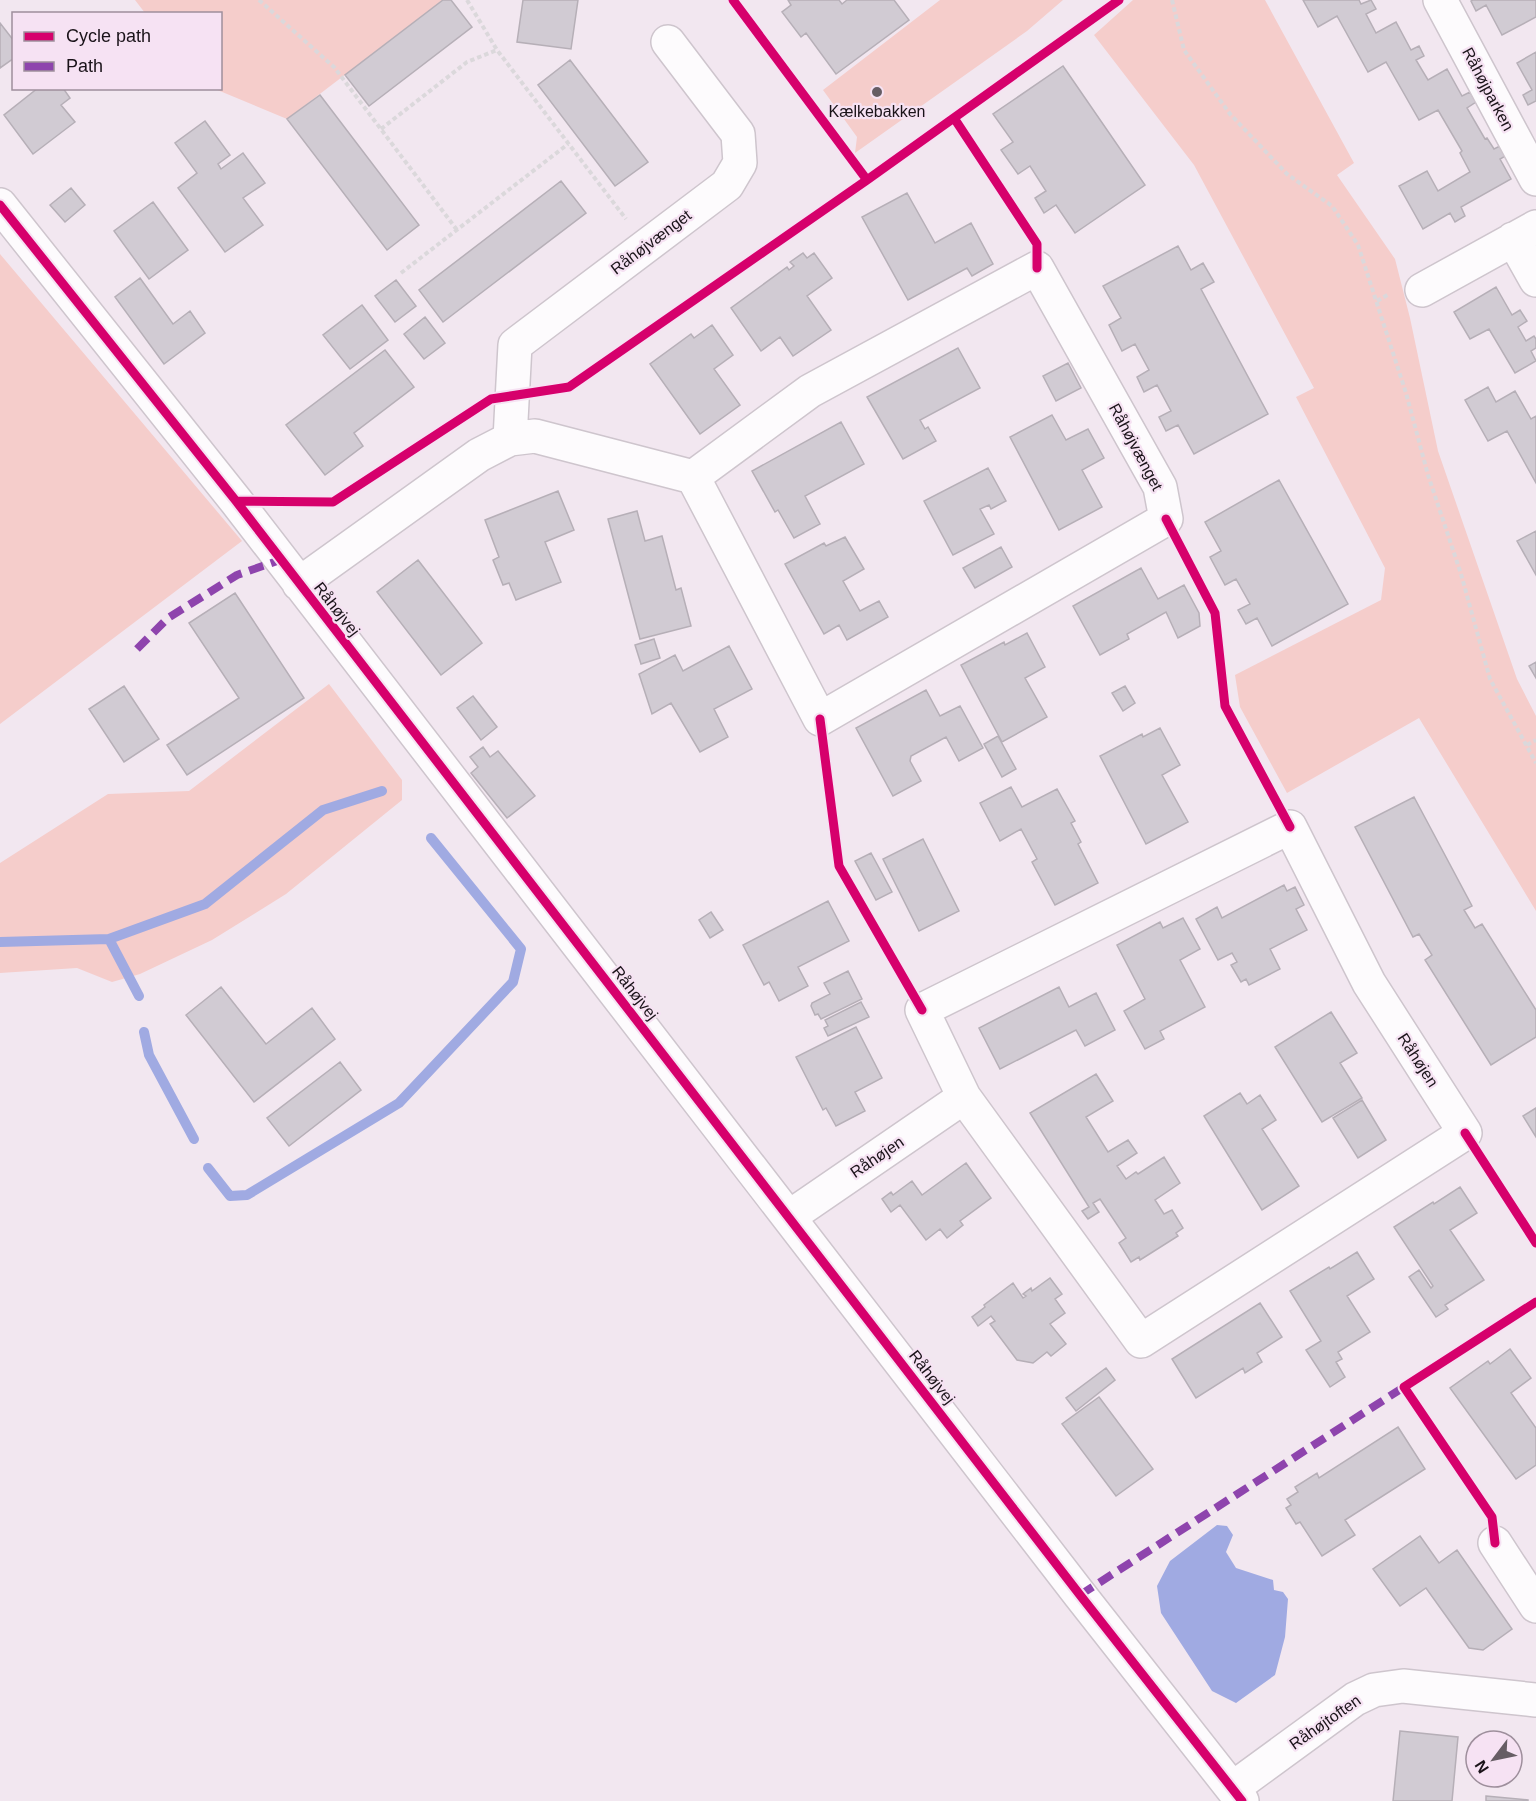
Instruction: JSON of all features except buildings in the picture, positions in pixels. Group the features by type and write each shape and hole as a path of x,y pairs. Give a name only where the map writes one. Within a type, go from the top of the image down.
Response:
{"street":[{"name":"Råhøjparken","path":"1440,0 1536,178"},
{"name":"Råhøjvænget","path":"510,439 515,345 727,185 740,163 738,134 668,42"},
{"name":"Råhøjvej","path":"0,205 236,501 1073,1586 1237,1795"},
{"path":"1422,290 1525,233 1536,280"},
{"name":"Råhøjvænget","path":"1037,268 1160,488 1166,519 820,719 693,477 810,391 1037,268"},
{"path":"298,584 479,455 510,439 535,436 693,477"},
{"name":"Råhøjen","path":"1290,827 1369,982 1465,1133 1141,1341 964,1097 922,1010 1290,827"},
{"name":"Råhøjen","path":"789,1217 964,1097"},
{"path":"1494,1543 1536,1606"},
{"name":"Råhøjtoften","path":"1237,1795 1355,1699 1374,1690 1403,1686 1536,1700"}],"path":[{"path":"259,0 334,67 457,230"},
{"path":"467,0 497,50 646,245"},
{"path":"1172,0 1184,50 1230,114 1287,174 1332,206 1358,245 1406,393 1428,475 1461,574 1490,679 1536,763"},
{"path":"381,129 467,62 497,50"},
{"path":"401,273 568,144"},
{"path":"1527,745 1536,740"}],"shaded area":[{"path":"135,0 443,0 287,119 217,90 222,90 222,12 144,12"},
{"path":"940,0 1063,0 1027,31 855,153 857,137 823,90"},
{"path":"1133,0 1265,0 1354,163 1337,175 1395,259 1438,451 1517,679 1536,716 1536,911 1419,718 1287,793 1240,707 1235,675 1381,600 1385,568 1296,397 1314,388 1194,165 1094,35"},
{"path":"0,254 242,541 0,724"},
{"path":"329,684 402,780 402,800 286,894 212,940 140,974 112,982 77,968 0,973 0,863 108,794 189,791"}],"water":[{"path":"1217,1525 1227,1526 1233,1535 1226,1552 1236,1568 1273,1580 1274,1590 1283,1592 1288,1599 1285,1637 1275,1675 1236,1703 1212,1691 1161,1613 1157,1586 1170,1561"}],"waterway":[{"path":"0,942 109,939 205,904 323,810 382,791"},
{"path":"208,1168 230,1196 247,1195 399,1103 513,982 521,949 431,838"},
{"path":"109,939 139,996"},
{"path":"144,1032 149,1055 194,1139"}],"marked path":[{"path":"137,649 168,618 237,575 280,560"},
{"path":"1080,1595 1404,1387"}],"cycle path":[{"path":"733,0 867,180"},
{"path":"236,501 333,502 491,399 569,387 867,180 1119,0"},
{"path":"954,118 1037,244 1037,268"},
{"path":"0,205 236,501 1080,1595 1242,1801"},
{"path":"1166,519 1215,613 1225,706 1290,827"},
{"path":"820,719 839,866 922,1010"},
{"path":"1465,1133 1536,1243"},
{"path":"1495,1543 1492,1517 1404,1387 1536,1302"}],"place":[{"name":"Kælkebakken","path":"877,92"}]}
